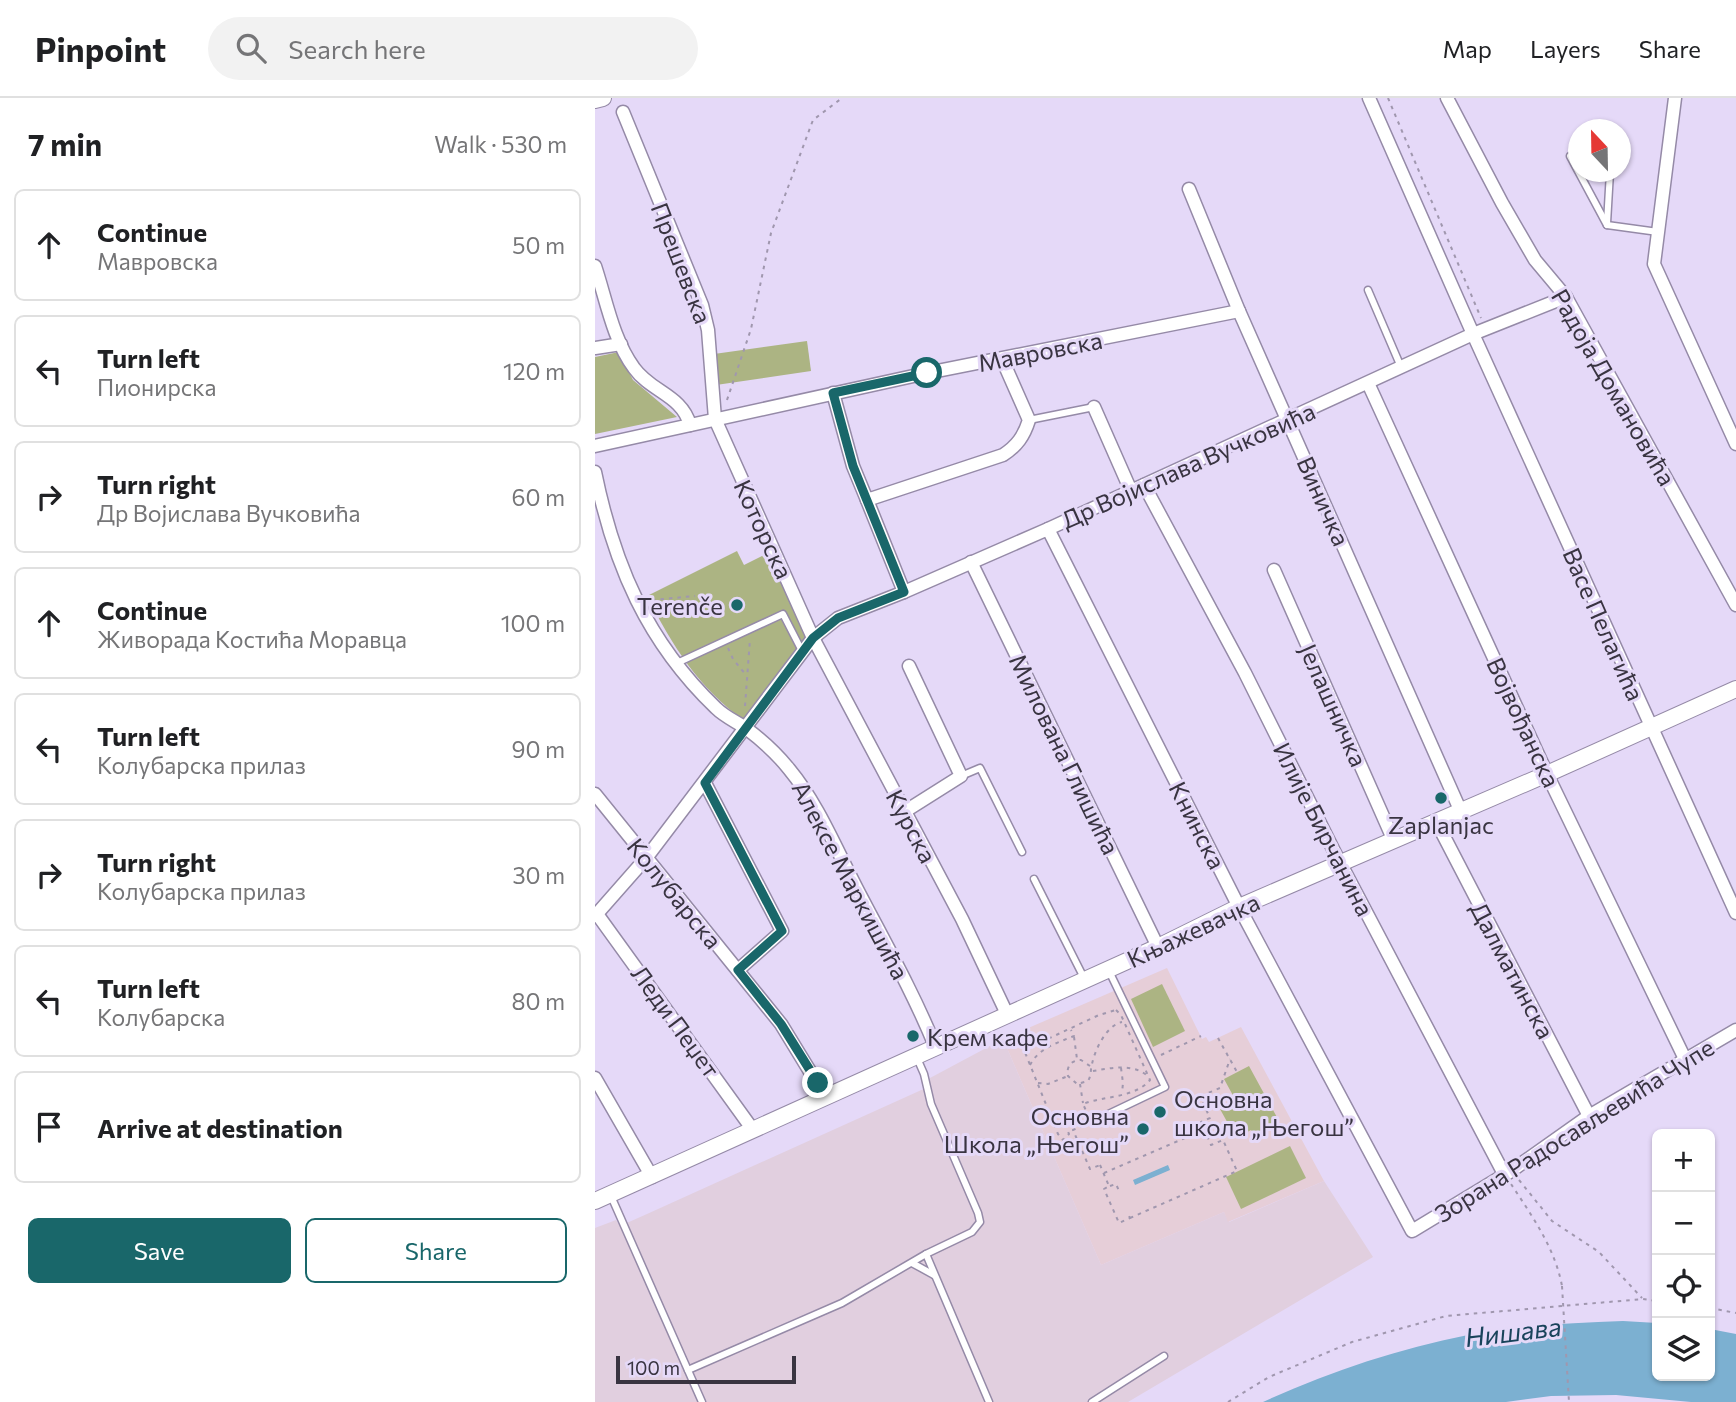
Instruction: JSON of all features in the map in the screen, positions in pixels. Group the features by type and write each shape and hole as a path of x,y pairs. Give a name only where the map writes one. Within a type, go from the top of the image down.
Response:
{"main road":[{"path":"595,100 603,98"},
{"name":"Књажевачка","path":"603,1198 1108,970 1239,907 1437,823 1736,689"}],"street":[{"name":"Васе Пелагића","path":"1369,98 1736,913"},
{"name":"Радоја Домановића","path":"1447,98 1535,260 1566,297 1736,605"},
{"path":"1675,98 1654,264 1736,444"},
{"name":"Прешевска","path":"623,112 702,305 708,330 719,419"},
{"name":"Виничка","path":"1189,189 1239,311 1461,812"},
{"path":"595,266 621,344 633,368 682,406 690,425"},
{"name":"Др Војислава Вучковића","path":"596,915 705,783 741,725 813,638 838,618 1048,529 1402,369 1473,334 1566,297"},
{"name":"Мавровска","path":"595,446 833,393 1239,311"},
{"path":"595,348 621,344"},
{"path":"867,500 1003,455 1022,438 1029,420 1002,359"},
{"name":"Војвођанска","path":"1368,383 1547,774 1685,1059"},
{"path":"833,393 853,466 904,592"},
{"path":"1094,407 1131,491"},
{"name":"Которска","path":"719,419 813,638"},
{"name":"Алексе Маркишића","path":"595,472 602,508 617,556 637,604 675,664 698,691 721,712 771,749 791,770 813,804 905,978 935,1046"},
{"name":"Илије Бирчанина","path":"1144,485 1245,673 1341,863 1508,1173"},
{"name":"Книнска","path":"1048,529 1239,907 1412,1231"},
{"name":"Милована Глишића","path":"971,562 1158,947"},
{"name":"Јелашничка","path":"1274,570 1394,841"},
{"name":"Курска","path":"813,638 962,919 1007,1014"},
{"path":"904,812 961,776 909,666"},
{"path":"705,783 782,931 738,970"},
{"name":"Колубарска","path":"595,794 781,1024 825,1096"},
{"name":"Далматинска","path":"1437,823 1590,1116"},
{"name":"Леди Пеџет","path":"596,915 753,1130"},
{"name":"Зорана Радосављевића Чупе","path":"1412,1231 1508,1173 1590,1116 1736,1030"},
{"path":"595,1078 652,1177"}],"lane":[{"path":"1584,182 1607,225"},
{"path":"1607,225 1609,182"},
{"path":"1607,225 1658,232"},
{"path":"1368,290 1402,369"},
{"path":"1029,420 1094,407"},
{"path":"675,664 783,614 803,653"},
{"path":"961,776 980,768 1022,852"},
{"path":"1034,879 1085,980"},
{"path":"1098,1119 1164,1087 1108,970"},
{"path":"688,1370 842,1303 926,1254 972,1232 980,1222 931,1104 925,1074 916,1055"},
{"path":"603,1198 702,1402"},
{"path":"926,1254 989,1402"},
{"path":"912,1263 936,1276"},
{"path":"1092,1402 1164,1356"}],"path":[{"path":"719,419 751,329 771,233 813,120 842,98"},
{"path":"1388,98 1486,329"},
{"path":"637,604 695,596"},
{"path":"741,725 750,640 755,627"},
{"path":"725,641 733,659 746,675"},
{"path":"1080,1084 1083,1104 1089,1115 1065,1125 1069,1134 1063,1140 1024,1050 1116,1010 1150,1080 1146,1085 1122,1094 1083,1104"},
{"path":"1090,1066 1110,1027 1123,1021"},
{"path":"1071,1028 1077,1060"},
{"path":"1030,1066 1046,1048 1074,1036"},
{"path":"1150,1060 1201,1036"},
{"path":"1218,1038 1237,1072"},
{"path":"1200,1097 1220,1088 1230,1059"},
{"path":"1077,1060 1085,1061 1090,1066 1092,1072 1089,1081 1080,1084 1073,1082 1068,1076 1068,1068 1077,1060"},
{"path":"1092,1072 1121,1068 1140,1070 1148,1077"},
{"path":"1121,1068 1122,1094"},
{"path":"1037,1083 1048,1084 1068,1076"},
{"path":"1117,1191 1117,1184 1104,1189 1119,1223 1237,1171 1223,1140 1211,1145 1208,1140 1201,1122 1210,1118 1198,1092"},
{"path":"1098,1119 1073,1130 1090,1169 1099,1163 1109,1186"},
{"path":"1104,1173 1192,1135"},
{"path":"1508,1173 1555,1259 1562,1286 1569,1402"},
{"path":"1508,1173 1552,1221 1599,1252 1643,1299"},
{"path":"1228,1402 1269,1377 1352,1342 1446,1316 1652,1300"},
{"path":"1715,1309 1736,1312"}],"shaded area":[{"name":"Основна школа „Његош”","path":"1167,968 1202,1039 1206,1037 1209,1042 1241,1027 1324,1181 1228,1222 1224,1212 1101,1265 1003,1039"},
{"path":"1003,1039 1101,1265 1224,1212 1229,1222 1324,1181 1373,1257 1128,1402 595,1402 595,1228 616,1220 620,1226 928,1087 930,1078"}],"green space":[{"path":"807,341 811,371 716,385 714,354"},
{"path":"619,352 633,380 677,417 595,434 595,357"},
{"path":"737,551 744,565 772,551 812,635 745,721 714,695 688,665 647,596"},
{"path":"1162,984 1185,1031 1153,1047 1131,999"},
{"path":"1249,1066 1279,1121 1254,1134 1251,1130 1236,1138 1220,1109 1236,1101 1224,1079"},
{"path":"1290,1146 1306,1178 1241,1209 1226,1177"}],"water":[{"path":"1168,1165 1170,1170 1135,1185 1133,1180"},
{"name":"Нишава","path":"1623,1321 1652,1323 1652,1381 1715,1381 1715,1330 1736,1334 1736,1402 1691,1402 1616,1395 1551,1396 1506,1402 1263,1402 1364,1362 1415,1347 1487,1332"}],"place":[{"name":"Terenče","path":"737,605"},
{"name":"Zaplanjac","path":"1441,798"},
{"name":"Крем кафе","path":"913,1036"},
{"name":"Основна школа „Његош”","path":"1160,1112"},
{"name":"Основна Школа „Његош”","path":"1143,1129"}],"route":[{"path":"818,1083 781,1024 738,970 782,931 705,783 813,638 838,618 904,592 853,466 833,393 927,373"}]}
